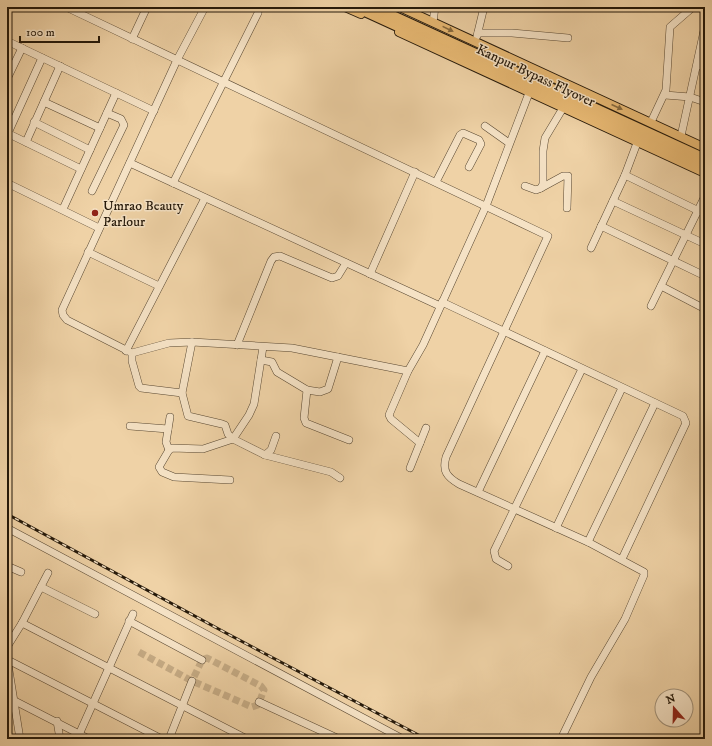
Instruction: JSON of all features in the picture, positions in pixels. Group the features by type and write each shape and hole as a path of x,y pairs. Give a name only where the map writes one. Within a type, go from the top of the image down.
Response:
{"highway":[{"name":"Kanpur Bypass Flyover","path":"356,7 705,167"},
{"name":"Kanpur Bypass Flyover","path":"373,7 705,159"}],"main road":[{"path":"345,7 637,143 705,173"},
{"path":"400,7 652,122 705,148"}],"street":[{"path":"66,7 548,236 444,463 446,474 450,479 588,542 642,570 644,575 625,619 588,682 562,737"},
{"path":"132,39 147,7"},
{"path":"205,7 177,60 99,228 63,307 63,315 67,320 129,352 169,343 192,342 292,348 408,371"},
{"path":"433,22 435,7"},
{"path":"475,42 483,7"},
{"path":"652,122 656,110 665,95 670,27 693,7"},
{"path":"173,183 222,82 258,14"},
{"path":"681,136 704,41 705,26"},
{"path":"478,33 512,33 568,38"},
{"path":"7,41 154,111"},
{"path":"7,79 22,48"},
{"path":"42,58 8,133 81,169"},
{"path":"697,65 705,67"},
{"path":"26,142 60,66"},
{"path":"62,210 116,93"},
{"path":"420,443 391,419 389,415 408,371 423,345 486,206 529,93"},
{"path":"665,95 690,98 705,102"},
{"path":"44,102 100,128"},
{"path":"541,188 543,184 543,151 545,138 563,108"},
{"path":"92,191 124,125 121,120 107,113"},
{"path":"34,122 90,150"},
{"path":"485,126 509,143"},
{"path":"436,182 460,135 463,133 479,140 481,144 469,167"},
{"path":"591,248 613,201 637,143"},
{"path":"130,163 370,274 504,331 684,416 686,422 622,559"},
{"path":"370,274 415,172"},
{"path":"624,175 705,214"},
{"path":"524,186 536,190 563,176 568,176 567,208"},
{"path":"7,183 99,228"},
{"path":"651,306 685,234 705,196"},
{"path":"182,394 141,388 139,386 129,352 160,286 205,198"},
{"path":"613,201 705,244"},
{"path":"601,226 705,276"},
{"path":"88,252 160,286"},
{"path":"237,345 271,261 274,258 280,256 332,278 338,276 346,263"},
{"path":"661,286 705,309"},
{"path":"192,342 182,394 188,416 225,425 228,434 233,439 265,455 331,472 340,478"},
{"path":"230,480 166,475 159,467 169,450 177,447 195,450 203,449 233,439 250,415 254,404 263,347"},
{"path":"478,492 545,351"},
{"path":"261,360 272,362 277,372 307,390 320,392 328,389 338,357"},
{"path":"508,566 496,559 494,554 582,369"},
{"path":"556,528 622,388"},
{"path":"307,390 304,418 306,423 349,440"},
{"path":"588,542 655,403"},
{"path":"169,450 166,442 170,417"},
{"path":"130,426 168,429"},
{"path":"410,468 426,428"},
{"path":"265,455 271,450 276,436"},
{"path":"7,528 403,739"},
{"path":"7,566 22,572"},
{"path":"7,647 22,623 48,573"},
{"path":"41,587 95,614"},
{"path":"78,737 133,614"},
{"path":"129,621 202,660"},
{"path":"22,623 246,739"},
{"path":"7,659 20,739"},
{"path":"7,659 162,739"},
{"path":"169,739 192,681"},
{"path":"15,701 57,721 78,737 89,739"},
{"path":"259,702 327,736 339,739"},
{"path":"57,721 60,739"}],"tunnel":[{"path":"139,652 192,681 252,707 258,705 264,690 261,686 207,658 202,660 192,681"}],"railway":[{"path":"7,514 226,633 426,739"}],"place":[{"name":"Umrao Beauty Parlour","path":"95,213"}]}
